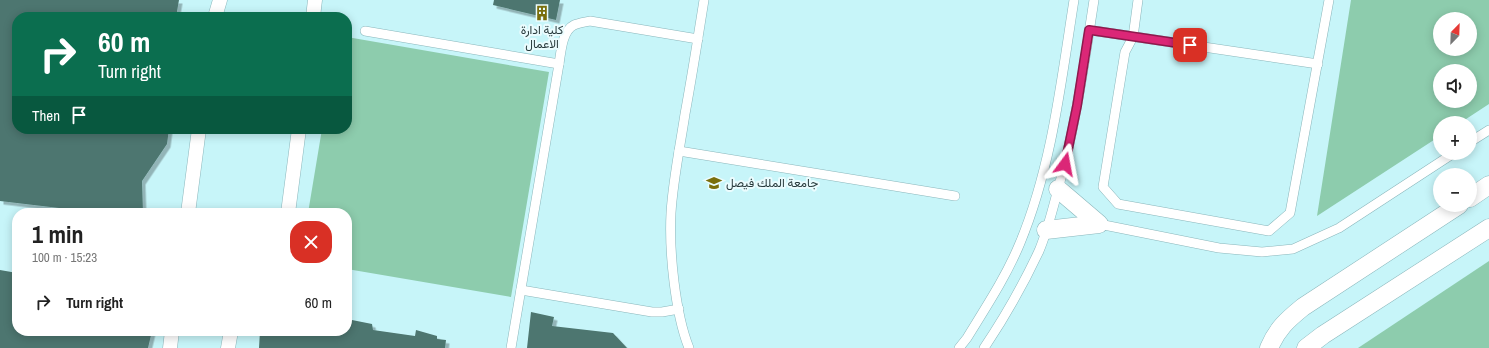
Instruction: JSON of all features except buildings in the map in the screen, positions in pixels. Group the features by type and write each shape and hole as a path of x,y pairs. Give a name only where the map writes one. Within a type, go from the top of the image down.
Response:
{"street":[{"path":"216,12 220,0"},
{"path":"314,12 315,0"},
{"path":"189,208 198,134"},
{"path":"289,208 298,134"},
{"path":"1477,194 1489,186"},
{"path":"1058,190 1099,224"},
{"path":"1269,348 1273,338 1284,323 1303,307 1448,212"},
{"path":"1046,230 1099,224"},
{"path":"1306,348 1323,335 1489,228"},
{"path":"170,348 171,336"},
{"path":"228,348 230,336"}],"lane":[{"path":"689,348 684,335 679,309 672,253 671,214 679,151 704,0"},
{"path":"959,348 967,338 1005,274 1020,243 1033,207 1044,173 1074,0"},
{"path":"984,348 1005,317 1039,249 1046,230 1058,190 1076,112 1094,0"},
{"path":"1138,0 1133,37 1125,52 1103,187 1118,204 1269,231 1290,213 1329,0"},
{"path":"511,348 559,64 567,31 574,25 590,21 698,39"},
{"path":"1089,30 1318,64"},
{"path":"365,31 559,64"},
{"path":"1477,138 1489,130"},
{"path":"679,151 955,196"},
{"path":"1099,224 1219,248 1262,252 1293,249 1339,228 1443,160"},
{"path":"521,290 652,312 679,309"}],"green space":[{"path":"1351,0 1489,0 1489,104 1471,116 1433,116 1433,141 1317,216"},
{"path":"352,38 549,72 511,297 352,270 352,208 309,208 321,134 352,134"},
{"path":"1489,261 1489,348 1358,348"}],"place":[{"name":"كلية ادارة الاعمال","path":"542,13"},
{"name":"جامعة الملك فيصل","path":"714,183"}],"route":[{"path":"1065,164 1077,106 1089,30 1190,45"}]}
